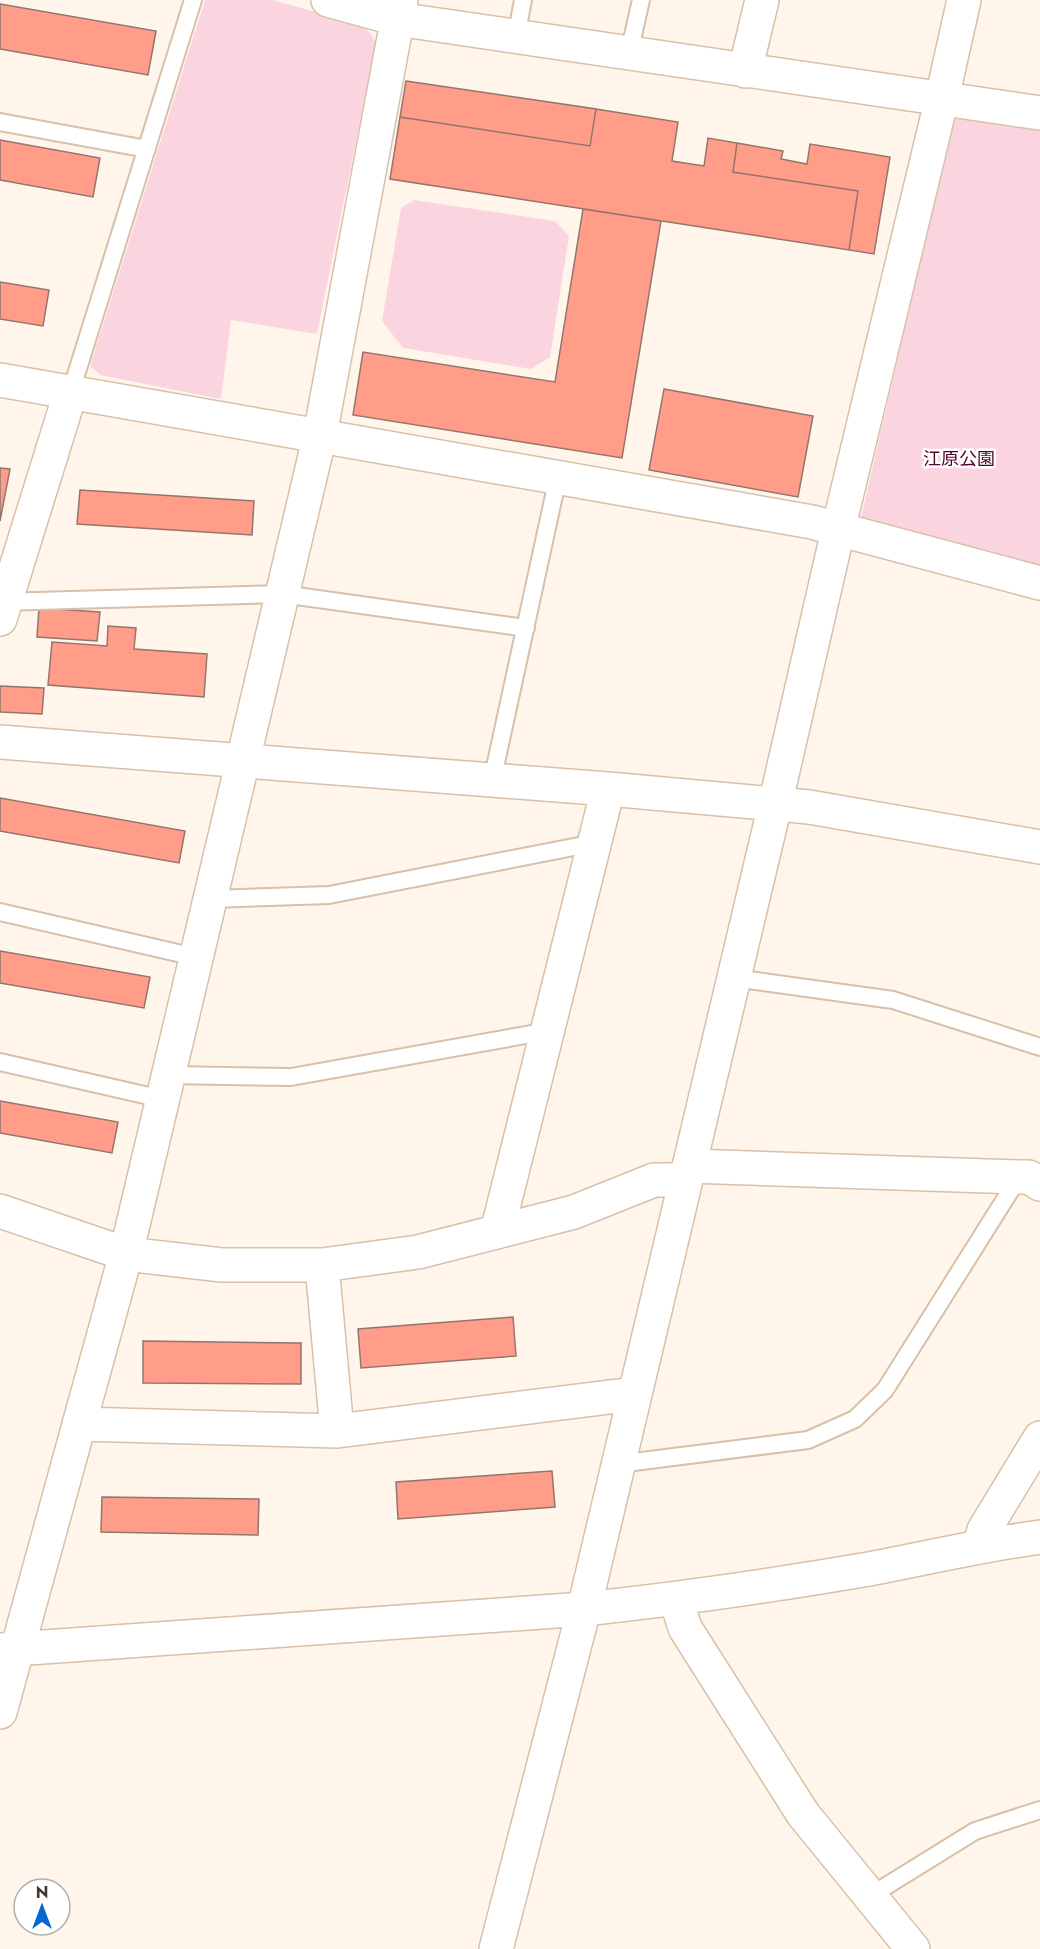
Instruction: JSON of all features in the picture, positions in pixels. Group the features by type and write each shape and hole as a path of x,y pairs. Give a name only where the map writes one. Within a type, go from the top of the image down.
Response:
{"street":[{"path":"328,0 399,10 516,37 1040,113"},
{"path":"745,71 762,0"},
{"path":"496,1949 584,1609 964,0"},
{"path":"0,1712 8,1649 79,1424 126,1254 320,435 399,10"},
{"path":"0,380 812,522 1040,583"},
{"path":"2,608 71,391"},
{"path":"0,742 608,789 809,807 1040,846"},
{"path":"497,1232 608,789"},
{"path":"0,1211 126,1254 222,1265 322,1265 418,1252 574,1212 654,1179 687,1173 1032,1173"},
{"path":"322,1265 337,1431"},
{"path":"79,1424 337,1431 634,1394"},
{"path":"980,1545 984,1530 1040,1438"},
{"path":"8,1649 584,1609 676,1599 871,1568 980,1545 1040,1537"},
{"path":"676,1599 685,1628 803,1814 912,1949"}],"lane":[{"path":"71,391 193,0"},
{"path":"516,37 523,0"},
{"path":"629,53 641,0"},
{"path":"0,122 147,148"},
{"path":"492,781 558,477"},
{"path":"2,608 282,594 526,628"},
{"path":"209,899 329,895 594,843"},
{"path":"0,912 195,957"},
{"path":"734,978 893,1000 1040,1047"},
{"path":"0,1062 165,1087 291,1077 548,1031"},
{"path":"618,1464 808,1440 855,1419 885,1390 1032,1173"},
{"path":"870,1896 975,1831 1040,1810"}],"green space":[{"path":"205,0 273,0 365,26 376,42 317,334 231,320 221,399 100,375 90,366"},
{"name":"江原公園","path":"954,115 1040,124 1040,565 861,518"},
{"path":"414,200 555,221 569,236 550,357 531,369 403,348 382,321 401,208"}],"building":[{"path":"0,4 156,31 148,75 0,49"},
{"path":"406,81 596,109 590,146 400,117"},
{"path":"596,109 678,122 672,161 704,166 708,138 737,143 733,172 858,191 849,250 390,179 400,117 590,146"},
{"path":"0,140 100,158 93,197 0,180"},
{"path":"737,143 783,151 781,159 807,164 810,144 890,157 874,254 849,250 858,191 733,172"},
{"path":"583,209 661,221 622,458 353,415 363,352 555,382"},
{"path":"0,282 49,290 43,326 0,319"},
{"path":"664,389 813,416 798,497 649,470"},
{"path":"0,468 10,469 0,521"},
{"path":"80,490 254,501 252,535 77,524"},
{"path":"39,608 100,612 97,641 37,637"},
{"path":"108,626 136,628 134,649 207,654 204,697 48,685 52,642 107,646"},
{"path":"0,686 44,688 42,714 0,712"},
{"path":"0,798 185,831 179,863 0,831"},
{"path":"0,951 150,977 144,1008 0,983"},
{"path":"0,1101 118,1122 112,1153 0,1133"},
{"path":"513,1317 516,1356 361,1368 358,1329"},
{"path":"143,1341 301,1343 301,1384 143,1383"},
{"path":"552,1471 555,1507 398,1519 396,1482"},
{"path":"102,1497 259,1499 258,1535 101,1532"}]}
